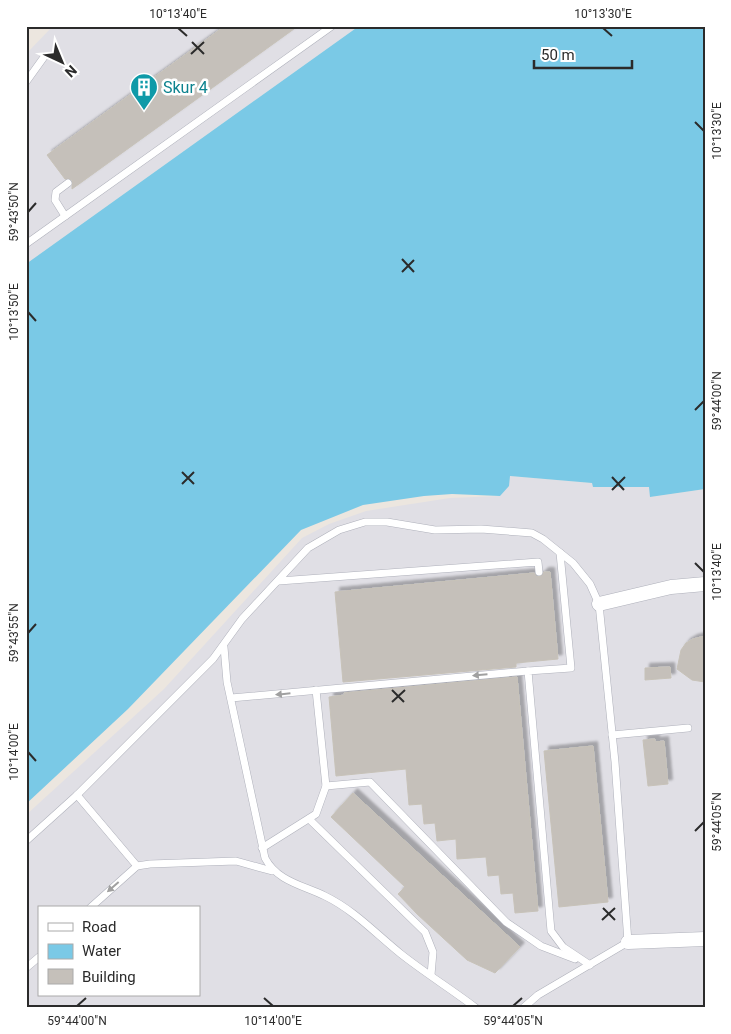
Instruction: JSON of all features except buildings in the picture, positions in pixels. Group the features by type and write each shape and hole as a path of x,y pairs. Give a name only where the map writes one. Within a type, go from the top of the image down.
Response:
{"street":[{"path":"599,604 672,587 705,584"},
{"path":"628,942 705,939"}],"lane":[{"path":"26,244 332,26"},
{"path":"26,82 44,57"},
{"path":"65,216 55,200 56,192 68,183"},
{"path":"26,841 77,795 224,647 242,619 308,548 339,530 365,522 387,522 407,527 435,530 480,529 532,533 543,539 573,564 590,584 599,604 612,735 628,942 538,995 523,1008"},
{"path":"231,698 571,668 560,553"},
{"path":"279,581 538,562 538,572"},
{"path":"224,647 231,698 264,858 272,871"},
{"path":"528,671 551,931 563,947 590,965"},
{"path":"262,848 316,814 326,786 316,690"},
{"path":"612,735 688,728"},
{"path":"326,786 370,782 506,922 541,946 590,965"},
{"path":"77,795 137,866"},
{"path":"308,819 425,932 433,952 431,975"},
{"path":"92,906 137,866 163,862 236,861 272,871 280,877 311,889 346,908 399,952 476,1008"},
{"path":"26,968 38,958"}],"shaded area":[{"path":"53,26 359,26 26,264 26,54"},
{"path":"510,476 592,483 594,487 650,487 651,497 705,489 705,1008 26,1008 26,815 164,689 302,538 329,524 366,511 450,498 500,496"}],"water":[{"path":"359,26 705,26 705,489 650,497 649,487 593,487 592,483 510,476 509,486 500,496 452,494 363,505 301,530 128,709 26,804 26,264"}],"place":[{"name":"Skur 4","path":"144,111"}]}
